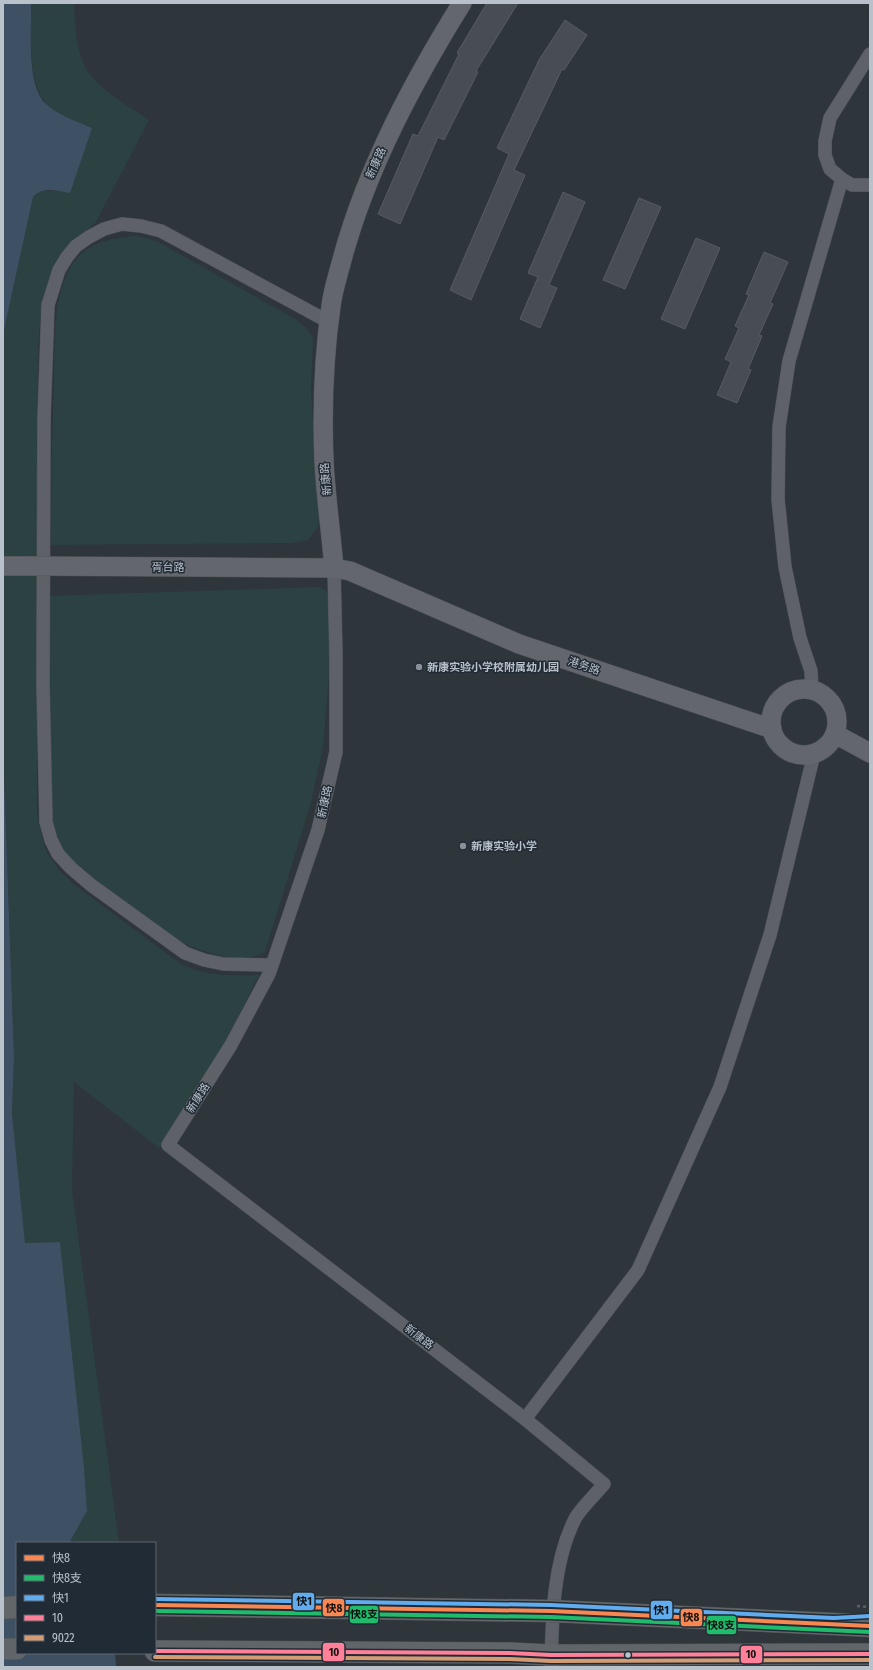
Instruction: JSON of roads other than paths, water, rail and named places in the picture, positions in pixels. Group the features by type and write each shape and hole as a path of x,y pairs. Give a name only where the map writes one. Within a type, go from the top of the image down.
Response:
{"highway":[{"path":"156,1605 551,1611 870,1626"},
{"path":"3,1608 16,1607"},
{"path":"834,1624 870,1622"}],"main road":[{"path":"3,1649 16,1649"},
{"path":"163,1651 502,1653 551,1661 870,1654"}],"street":[{"name":"新康路","path":"462,3 423,70 380,154 348,236 331,304 325,392 324,462 334,568 336,752 318,830 269,974 231,1045 168,1145 525,1419"},
{"path":"870,54 830,118 825,141 825,155 830,169 852,185 870,185"},
{"path":"812,690 811,671 800,638 785,567 778,499 779,427 789,361 842,179"},
{"path":"272,965 224,964 204,960 185,953 86,881 58,854 51,840 46,822 45,808 43,684 44,419 48,305 59,270 76,246 104,229 122,224 141,226 161,231 329,322"},
{"name":"胥台路","path":"3,566 334,568"},
{"name":"港务路","path":"334,568 350,571 520,644 772,729"},
{"path":"801,689 812,690 823,694 831,702 836,712 838,723 835,734 830,743 823,750 814,754 803,756 792,753 783,748 775,740 771,718 774,707 781,698 790,692 801,689"},
{"path":"835,734 870,754"},
{"path":"551,1661 556,1589 564,1544 577,1516 604,1484 525,1419 638,1270 720,1087 770,934 814,754"}],"water":[{"path":"3,3 31,3 32,68 38,93 44,102 54,111 92,128 70,193 46,190 41,191 33,197 3,335"},
{"path":"3,747 14,1057 12,1113 25,1243 60,1242 84,1467 87,1511 70,1542 16,1542 16,1654 115,1654 116,1667 3,1667"}],"place":[{"name":"新康实验小学校附属幼儿园","path":"419,667"},
{"name":"新康实验小学","path":"463,846"}]}
